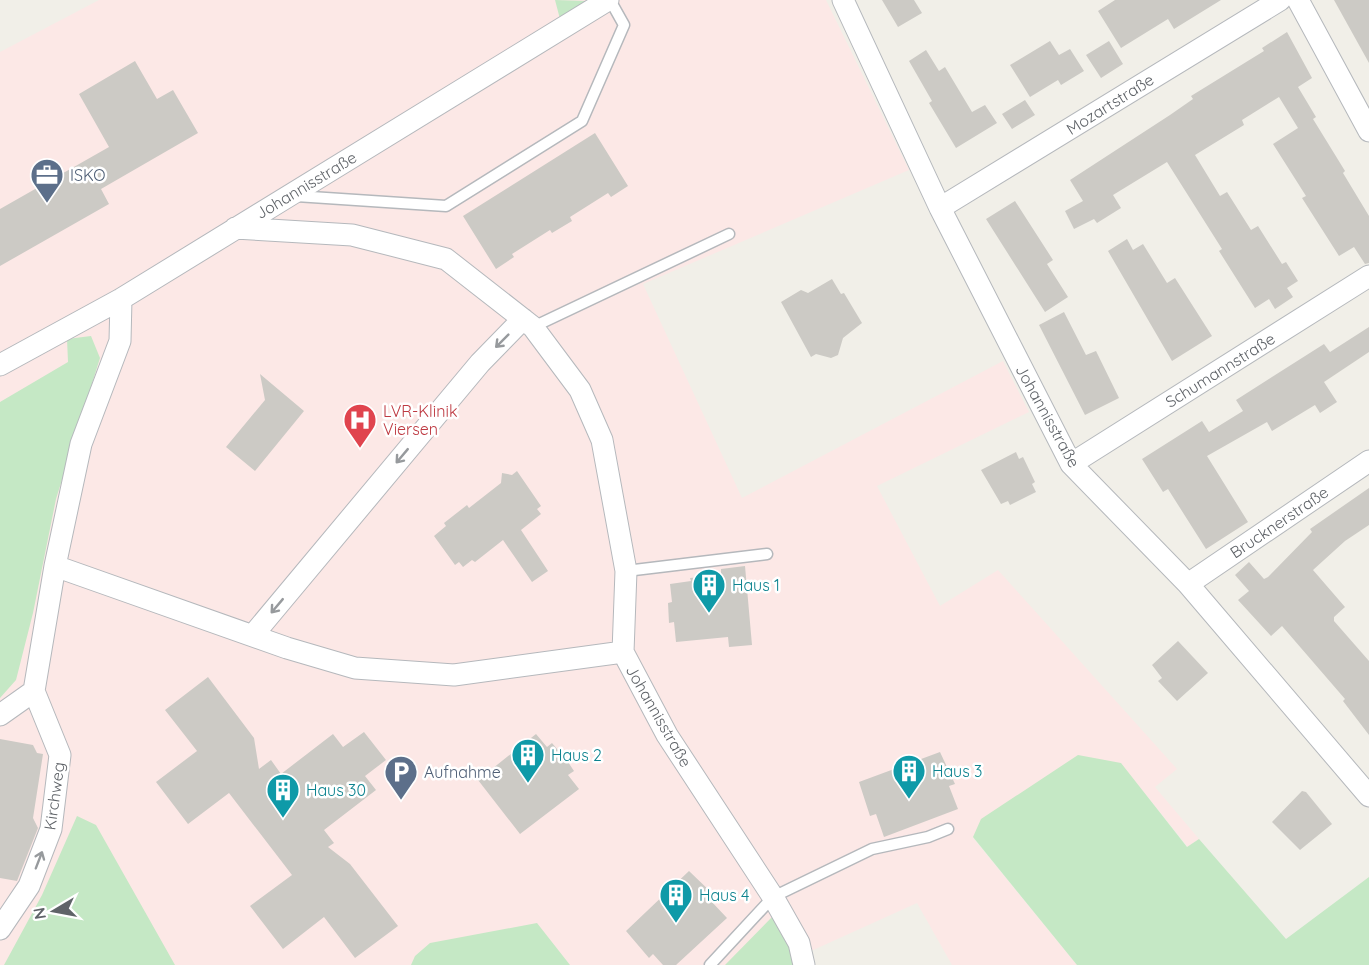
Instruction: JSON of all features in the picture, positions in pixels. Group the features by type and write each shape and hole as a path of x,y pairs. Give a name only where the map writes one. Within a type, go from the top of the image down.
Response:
{"street":[{"name":"Johannisstraße","path":"0,365 121,298 609,0"},
{"name":"Johannisstraße","path":"843,0 940,208 1071,464 1188,584 1369,796"},
{"name":"Mozartstraße","path":"940,208 1280,0"},
{"path":"1298,0 1369,131"},
{"name":"Johannisstraße","path":"236,228 352,235 446,259 528,323 580,390 602,440 626,571 623,652 666,735 772,897 799,943 804,965"},
{"name":"Schumannstraße","path":"1071,464 1369,276"},
{"path":"0,715 34,691 55,566 81,444 120,341 121,298"},
{"path":"253,635 480,363 528,323"},
{"name":"Brucknerstraße","path":"1188,584 1369,461"},
{"path":"55,566 287,648 355,668 454,675 623,652"},
{"name":"Kirchweg","path":"0,929 29,886 51,829 60,755 34,691"}],"lane":[{"path":"289,195 446,206 582,120 624,25 609,0"},
{"path":"528,323 729,234"},
{"path":"626,571 767,554"},
{"path":"710,965 772,897 872,849 928,837 948,829"}],"shaded area":[{"name":"LVR-Klinik Viersen","path":"99,0 826,0 909,170 643,284 742,498 1003,361 1029,412 877,486 940,606 998,570 1177,769 1155,787 1199,839 1188,847 1121,764 973,838 1077,965 952,965 917,903 811,951 812,965 0,965 0,52"}],"green space":[{"path":"555,0 588,1 560,19"},
{"path":"91,336 100,358 56,499 33,613 16,680 0,698 0,402 68,362 67,339"},
{"path":"1078,755 1121,763 1187,847 1199,839 1286,939 1369,877 1369,965 1077,965 973,837 981,819"},
{"path":"77,816 96,825 175,965 4,965 42,895"},
{"path":"772,917 781,919 796,965 725,965"},
{"path":"537,923 570,965 411,965 415,956 430,943"}],"building":[{"path":"882,0 914,0 922,13 898,27"},
{"path":"1115,0 1221,0 1174,29 1168,19 1121,48 1098,11"},
{"path":"1334,0 1369,0 1369,63"},
{"path":"1287,32 1312,78 1298,87 1316,117 1313,119 1369,216 1369,263 1365,264 1354,247 1339,256 1302,198 1306,196 1273,144 1298,128 1279,97 1242,120 1244,125 1195,155 1220,196 1227,192 1251,230 1258,226 1282,264 1286,262 1298,281 1287,288 1293,297 1275,309 1269,299 1255,308 1219,251 1222,249 1167,162 1113,195 1121,208 1097,223 1094,219 1074,229 1065,211 1083,201 1070,180 1170,115 1193,99 1191,96 1264,51 1262,48"},
{"path":"1050,41 1059,55 1070,49 1084,71 1061,85 1058,80 1030,97 1010,65"},
{"path":"1109,41 1123,64 1101,78 1086,55"},
{"path":"926,50 939,71 945,67 972,112 985,105 997,123 956,148 929,103 932,101 909,61"},
{"path":"135,61 157,99 173,90 198,133 101,189 109,204 0,266 0,209 109,147 79,94"},
{"path":"1025,100 1035,115 1012,129 1002,114"},
{"path":"595,133 628,186 611,197 608,193 570,217 572,221 552,233 550,230 512,254 514,257 496,269 463,216"},
{"path":"1015,201 1053,260 1047,264 1068,297 1045,312 986,219"},
{"path":"1127,239 1133,250 1143,244 1167,283 1175,278 1212,336 1172,361 1108,251"},
{"path":"832,279 841,294 844,293 862,323 843,338 838,355 831,358 816,354 811,357 781,302 801,290 808,293"},
{"path":"1064,312 1086,355 1096,351 1119,398 1085,415 1039,325"},
{"path":"1369,327 1369,352 1324,382 1337,402 1320,413 1315,405 1272,431 1267,422 1207,456 1248,522 1206,549 1168,489 1163,492 1142,459 1202,421 1209,432 1243,411 1236,400 1324,344 1330,352"},
{"path":"260,374 304,411 255,471 226,447 265,400"},
{"path":"1016,452 1019,459 1023,457 1035,482 1032,484 1036,492 1010,505 1008,501 1001,504 981,470"},
{"path":"517,471 541,506 537,509 541,514 521,530 548,571 532,582 503,540 475,562 472,560 463,567 459,562 455,565 434,536 446,526 444,523 467,505 469,508 501,483 502,473 512,475"},
{"path":"1369,488 1369,525 1345,541 1313,570 1345,607 1334,617 1334,621 1369,661 1369,735 1343,701 1345,699 1282,626 1271,636 1238,600 1249,591 1235,575 1249,562 1264,579 1268,577 1312,532 1310,529"},
{"name":"Haus 1","path":"745,566 752,645 729,647 728,637 676,642 674,622 669,623 668,603 672,602 670,584 691,581 690,578 721,575 721,569"},
{"path":"1178,641 1208,673 1177,701 1158,681 1162,678 1152,665"},
{"name":"Haus 30","path":"208,677 254,738 259,769 271,760 281,774 333,734 343,747 364,732 386,760 365,776 376,790 324,830 334,843 328,847 350,864 398,926 355,958 324,917 283,949 250,906 292,875 229,793 188,824 156,782 197,751 165,710"},
{"name":"Haus 2","path":"536,734 547,747 552,743 568,762 574,771 568,775 579,789 520,834 478,780"},
{"path":"0,739 33,745 37,753 43,754 33,818 38,828 17,881 0,878"},
{"name":"Haus 3","path":"940,752 955,784 949,786 958,809 884,837 876,814 870,816 859,782"},
{"path":"1302,791 1306,792 1332,824 1300,850 1272,822"},
{"name":"Haus 4","path":"689,871 715,896 710,900 727,918 676,965 663,965 653,954 649,958 626,931"}],"place":[{"name":"ISKO","path":"47,204"},
{"name":"LVR-Klinik Viersen","path":"360,449"},
{"name":"Haus 1","path":"709,614"},
{"name":"Haus 2","path":"528,784"},
{"name":"Haus 3","path":"909,800"},
{"name":"Aufnahme","path":"401,801"},
{"name":"Haus 30","path":"283,819"},
{"name":"Haus 4","path":"676,924"}]}
